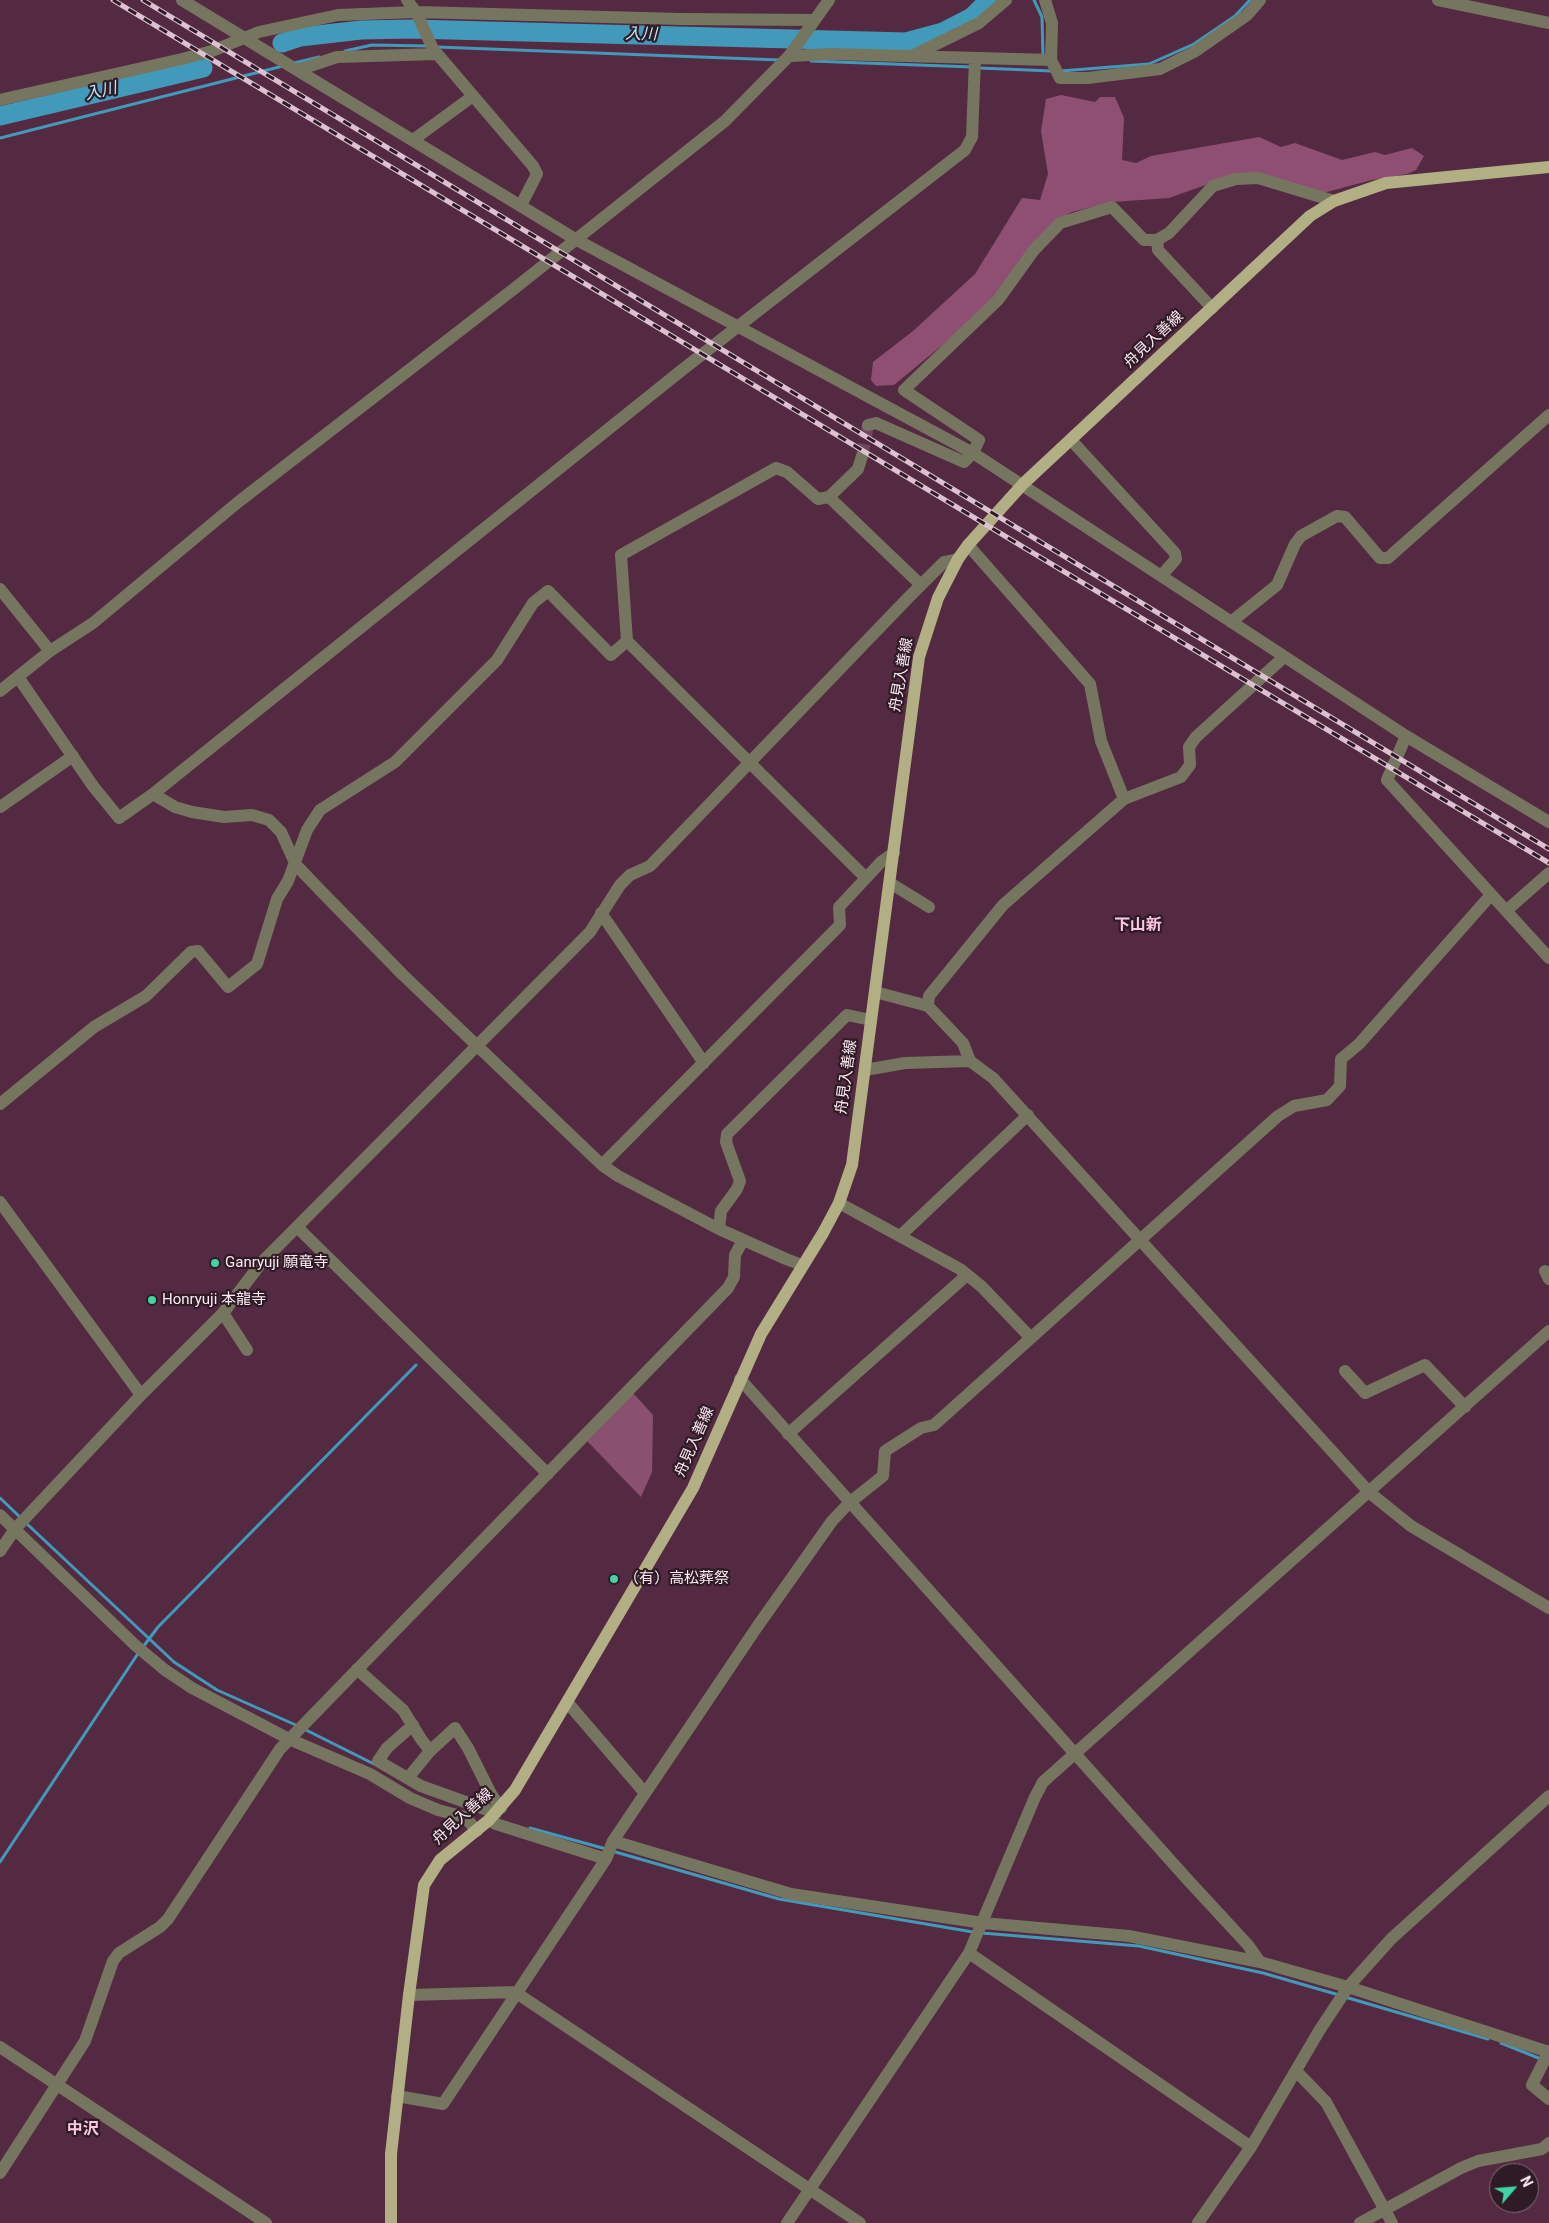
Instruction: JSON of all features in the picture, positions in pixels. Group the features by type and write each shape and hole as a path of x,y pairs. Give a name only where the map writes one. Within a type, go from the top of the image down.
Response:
{"main road":[{"name":"舟見入善線","path":"390,2223 391,2154 409,1995 424,1886 440,1860 495,1814 515,1790 693,1488 761,1334 823,1233 839,1203 852,1165 919,657 938,598 958,559 968,544 1023,484 1310,216 1334,201 1386,183 1549,167"}],"street":[{"path":"182,0 575,239 973,453 1406,736 1549,822"},
{"path":"407,0 418,16 435,51 533,166 537,174 521,205"},
{"path":"0,691 50,651 93,623 249,494 725,121 791,53 829,0"},
{"path":"913,56 979,23 1006,0"},
{"path":"1045,0 1052,23 1051,60 1060,78 1088,78 1160,69 1194,52 1247,15 1260,0"},
{"path":"1438,0 1549,23"},
{"path":"0,100 212,51 245,38 291,24 338,15 681,19 811,24"},
{"path":"298,70 337,57 435,51"},
{"path":"791,53 1051,60"},
{"path":"18,677 72,756 119,818 153,794 682,370 739,328 966,150 972,137 976,59"},
{"path":"414,140 473,96"},
{"path":"868,425 876,423 964,462 973,453 979,440 904,390 998,300 1034,250 1060,223 1112,207 1144,240 1157,240 1169,233 1213,186 1236,179 1258,178 1334,201"},
{"path":"1157,240 1158,250 1212,308"},
{"path":"1231,622 1278,585 1295,544 1302,536 1337,516 1345,517 1380,558 1388,558 1549,415"},
{"path":"1071,440 1175,553 1176,559 1162,575"},
{"path":"862,456 858,469 829,497 818,499 787,472 776,468 621,555 626,641 866,878"},
{"path":"829,497 921,585"},
{"path":"968,544 1090,684 1101,741 1124,799"},
{"path":"0,1551 15,1529 141,1395 223,1313 262,1262 478,1047 590,932 620,885 630,875 650,866 944,562 958,559"},
{"path":"0,589 50,651"},
{"path":"0,1104 94,1027 146,996 190,952 198,952 228,987 257,964 277,899 296,865 307,830 320,810 395,762 497,660 533,603 548,591 611,655 626,641"},
{"path":"928,1006 929,996 1003,905 1124,799 1181,777 1190,766 1189,746 1196,737 1284,657"},
{"path":"1406,736 1387,780 1490,896 1549,958"},
{"path":"0,807 72,756"},
{"path":"153,794 175,807 192,812 224,817 252,815 269,820 282,832 296,865 402,974 602,1165 618,1176 719,1229 802,1265"},
{"path":"602,1165 840,925 839,907 880,862 894,853"},
{"path":"1506,911 1549,873"},
{"path":"890,883 929,907"},
{"path":"397,2096 443,2104 515,1992 606,1859 613,1841 757,1627 832,1521 849,1503 883,1476 885,1451 921,1428 934,1425 1278,1116 1294,1106 1328,1100 1340,1086 1341,1059 1359,1044 1490,896"},
{"path":"601,913 704,1063"},
{"path":"875,992 928,1006 963,1043 970,1061 993,1078 1028,1115 1370,1493 1411,1526 1549,1608"},
{"path":"719,1229 721,1211 737,1189 740,1181 726,1142 727,1134 847,1015 871,1020"},
{"path":"865,1070 905,1063 970,1061"},
{"path":"900,1236 1028,1115"},
{"path":"0,1202 141,1395"},
{"path":"839,1203 967,1275 982,1287 1031,1338"},
{"path":"297,1227 548,1474"},
{"path":"0,2173 85,2042 113,1961 119,1953 160,1927 168,1918 280,1749 728,1288 734,1277 735,1255 744,1240"},
{"path":"788,1434 967,1275"},
{"path":"223,1313 247,1350"},
{"path":"787,2223 969,1954 1035,1797 1044,1782 1370,1493 1549,1331"},
{"path":"1345,1371 1365,1392 1425,1365 1465,1406"},
{"path":"740,1379 849,1503 1248,1945 1260,1962"},
{"path":"0,1515 135,1645 165,1670 192,1688 289,1739 370,1774 410,1798 438,1810 466,1817 477,1830"},
{"path":"357,1669 403,1710 420,1739 430,1751"},
{"path":"566,1702 646,1793"},
{"path":"413,1725 387,1748 378,1761 421,1786 495,1814"},
{"path":"408,1778 430,1751 455,1728 468,1748 490,1794 496,1824 606,1859"},
{"path":"1198,2223 1248,2151 1319,2030 1348,1987 1391,1939 1549,1796"},
{"path":"613,1841 791,1894 983,1923 1129,1936 1260,1962 1348,1987 1549,2051 1532,2085 1549,2099"},
{"path":"969,1954 1248,2151"},
{"path":"409,1995 515,1992 860,2223"},
{"path":"0,2047 266,2223"},
{"path":"1296,2071 1326,2102 1392,2223"},
{"path":"1360,2223 1478,2161 1542,2148 1549,2143"}],"shaded area":[{"path":"1061,95 1095,102 1100,97 1115,97 1124,118 1122,160 1136,163 1151,156 1259,137 1281,147 1295,143 1342,160 1375,152 1385,155 1412,148 1424,156 1416,170 1407,174 1372,180 1323,193 1231,176 1169,198 1112,202 1072,212 1056,220 993,297 963,328 894,385 876,386 871,380 873,362 913,331 975,274 1022,198 1040,200 1048,174 1041,131 1046,99"},
{"path":"633,1393 653,1415 652,1472 641,1497 587,1441"}],"waterway":[{"name":"入川","path":"282,43 300,37 361,30 412,29 906,42 943,32 972,17 989,0"},
{"path":"1034,0 1042,17 1043,57"},
{"path":"1061,71 1149,64 1194,44 1235,16 1250,0"},
{"path":"345,51 372,45 428,46"},
{"path":"437,47 780,60"},
{"path":"294,63 319,57"},
{"path":"811,61 972,67"},
{"path":"0,138 283,66"},
{"name":"入川","path":"0,116 203,68"},
{"path":"979,68 1052,71"},
{"path":"143,1647 158,1627 416,1365"},
{"path":"0,1498 21,1518"},
{"path":"26,1523 174,1662 217,1690 298,1726"},
{"path":"0,1862 139,1652"},
{"path":"304,1729 374,1764"},
{"path":"530,1828 606,1849"},
{"path":"612,1851 779,1899 973,1932"},
{"path":"982,1933 1139,1946 1263,1973 1339,1995"},
{"path":"1345,1997 1488,2039"},
{"path":"1501,2043 1541,2059"}],"tunnel":[{"path":"862,456 868,425"}],"railway":[{"path":"113,0 1549,863"},
{"path":"143,0 1549,849"}],"place":[{"name":"Ganryuji 願竜寺","path":"215,1263"},
{"name":"Honryuji 本龍寺","path":"152,1300"},
{"name":"（有）高松葬祭","path":"614,1579"}],"district":[{"name":"下山新","path":"1138,926"},
{"name":"中沢","path":"83,2130"}]}
